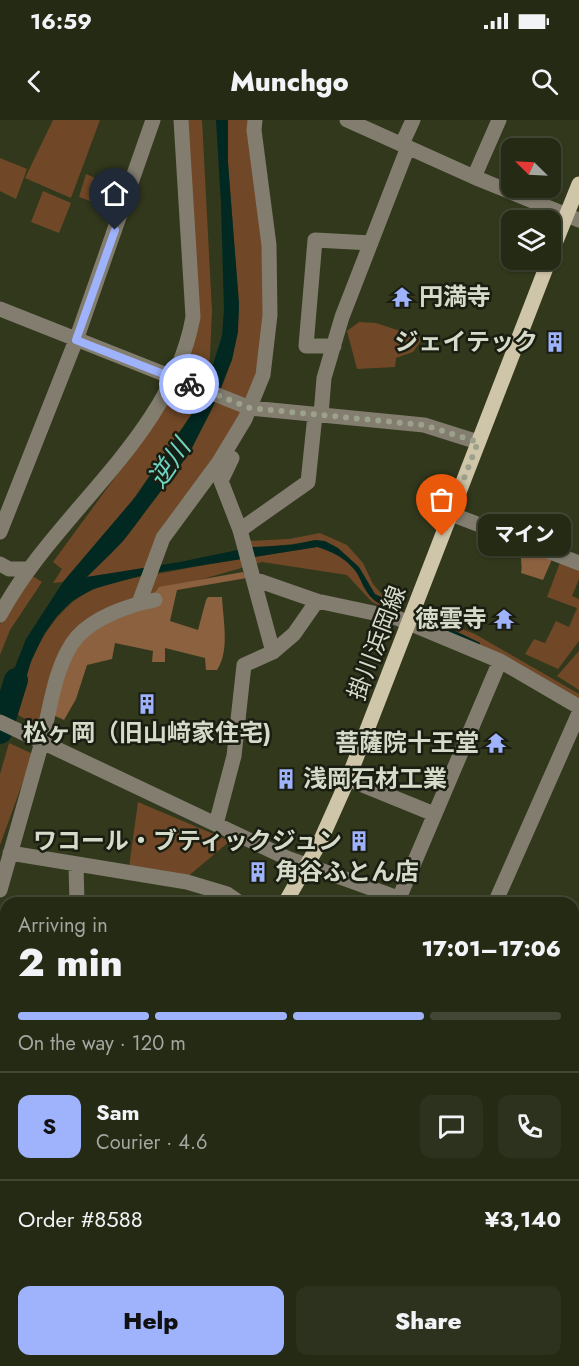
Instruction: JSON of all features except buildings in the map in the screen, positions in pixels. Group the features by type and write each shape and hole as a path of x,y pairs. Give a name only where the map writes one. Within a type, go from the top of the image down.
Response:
{"main road":[{"name":"掛川浜岡線","path":"561,239 573,218 579,184"},
{"name":"掛川浜岡線","path":"288,897 319,844 348,779 545,270"}],"street":[{"path":"0,532 76,340 153,120"},
{"path":"0,615 28,569 135,441 179,380 193,317 182,120"},
{"path":"139,603 163,538 219,462 262,375 270,315 268,245 254,130 255,120"},
{"path":"346,120 573,218"},
{"path":"241,535 308,482 324,378 342,317 371,243 413,120"},
{"path":"474,177 499,120"},
{"path":"334,346 306,346 315,240 371,243"},
{"path":"0,309 179,380 246,411 424,425 478,442"},
{"path":"246,411 249,422 221,481 241,535 273,652"},
{"path":"451,514 579,563"},
{"path":"0,564 9,569 28,569"},
{"path":"252,574 317,601 394,617 409,623 500,661 579,707"},
{"path":"0,890 52,695 67,652 78,636 98,621 139,603 155,600"},
{"path":"216,824 234,756 244,665 273,652 294,634 317,601"},
{"path":"404,897 434,814 500,661"},
{"path":"498,897 579,713"},
{"path":"0,722 306,866 392,897"},
{"path":"348,779 434,814"},
{"path":"10,853 187,882 231,897"},
{"path":"76,865 77,897"}],"shaded area":[{"path":"53,120 100,120 71,198 25,178"},
{"path":"185,120 202,120 212,311 210,357 202,399 132,501 63,582 53,583 62,569 53,562 160,416 183,374 195,338"},
{"path":"228,120 249,120 265,258 262,366 249,401 185,516 153,568 86,577 125,538 180,465 208,416 230,364 239,310 228,163"},
{"path":"0,158 27,169 16,199 0,191"},
{"path":"86,174 123,190 115,210 79,197"},
{"path":"43,191 71,203 59,233 31,222"},
{"path":"359,322 376,323 419,337 421,341 413,352 396,358 395,367 357,369 347,331"},
{"path":"320,533 347,545 363,563 373,584 384,597 398,605 395,613 372,602 347,575 262,562 147,595 130,607 39,726 16,714 33,657 47,631 76,599 114,582 317,547 319,541 239,550 247,541 289,539"},
{"path":"522,548 553,557 543,580 521,573"},
{"path":"561,560 579,568 579,579 572,596 579,599 579,641 558,669 525,654 534,639 545,643 556,621 569,627 577,608 547,597"},
{"path":"243,572 247,578 177,590 170,621 198,630 208,597 222,597 225,644 217,670 206,670 205,658 165,648 165,662 152,662 153,651 115,643 112,659 87,665 76,699 64,720 53,715 58,691 69,663 84,638 93,629 108,620 149,608 147,595 155,593 159,587"},
{"path":"31,575 42,582 10,630 0,655 0,624"},
{"path":"429,616 475,634 579,694 579,704 426,624"},
{"path":"579,651 579,690 557,676"},
{"path":"9,743 33,754 0,845 0,774"},
{"path":"138,802 230,841 186,878 129,867"}],"water":[{"path":"216,120 228,120 228,163 239,303 238,332 232,360 214,404 189,454 123,541 87,577 180,562 252,547 291,545 315,540 325,541 338,548 359,567 375,594 398,605 396,610 376,602 368,594 349,564 337,555 317,547 147,574 93,589 72,601 44,634 31,661 16,714 0,705 26,639 63,582 137,495 202,399 222,336 224,309"}],"waterway":[{"path":"428,620 478,644"},
{"name":"逆川","path":"0,732 16,680"}],"way so far":[{"path":"189,384 250,408 424,425 478,442 442,536"}],"place":[{"name":"円満寺","path":"402,297"},
{"name":"ジェイテック","path":"555,342"},
{"name":"マイン","path":"442,536"},
{"name":"徳雲寺","path":"504,619"},
{"name":"松ヶ岡（旧山﨑家住宅)","path":"147,704"},
{"name":"菩薩院十王堂","path":"496,743"},
{"name":"浅岡石材工業","path":"286,779"},
{"name":"ワコール・ブティックジュン","path":"359,841"},
{"name":"角谷ふとん店","path":"258,872"}],"route":[{"path":"115,230 76,340 189,384"}]}
